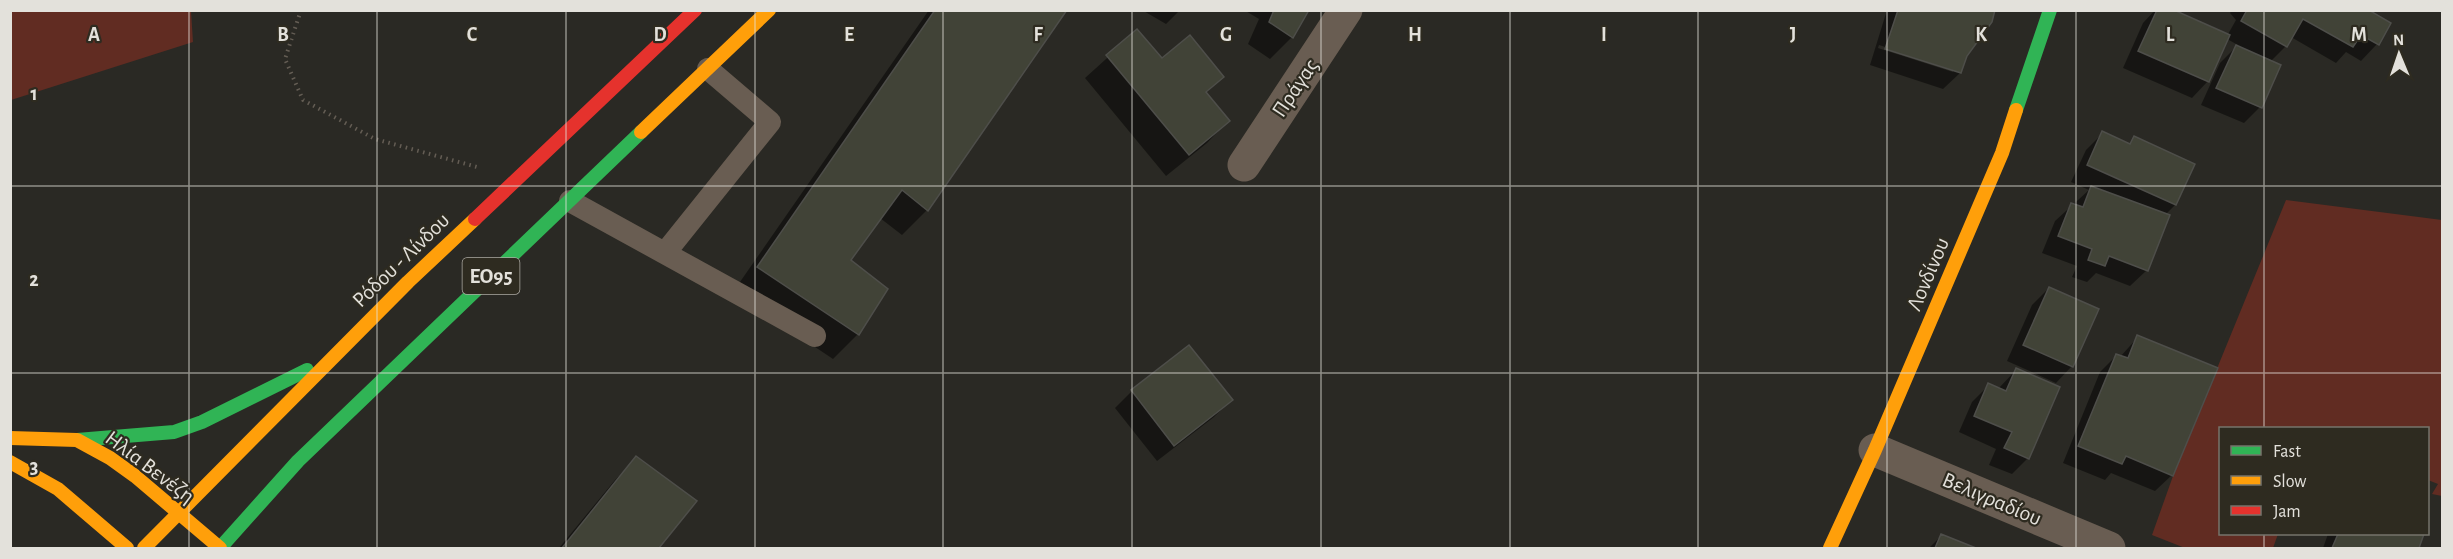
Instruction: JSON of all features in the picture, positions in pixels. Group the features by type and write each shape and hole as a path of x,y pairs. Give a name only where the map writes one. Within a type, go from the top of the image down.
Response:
{"main road":[{"name":"Ρόδου - Λίνδου","path":"144,549 408,282 695,10"},
{"name":"ΕΟ95","path":"220,548 298,461 769,10"},
{"name":"Λονδίνου","path":"1830,549 1875,450 2002,153 2050,10"},
{"path":"77,441 174,432 202,422 330,359"},
{"name":"Ηλία Βενέζη","path":"10,438 77,441 118,464 220,548"},
{"path":"10,462 31,471 57,487 127,549"}],"street":[{"name":"Πράγας","path":"1244,165 1346,10"},
{"name":"Βελιγραδίου","path":"1875,450 2109,549"}],"lane":[{"path":"665,253 770,122 708,69"},
{"path":"570,201 815,336"}],"path":[{"path":"301,10 285,59 303,100 375,139 463,164 521,176"}],"shaded area":[{"path":"11,10 191,11 193,42 11,100"},
{"path":"2286,200 2442,220 2442,496 2432,494 2438,484 2429,480 2429,427 2219,427 2219,535 2278,535 2273,548 2185,548 2152,535 2173,476"}],"building":[{"path":"935,10 1067,10 928,211 902,190 851,260 888,289 859,335 757,267"},
{"path":"1274,10 1309,10 1293,38 1269,22"},
{"path":"1898,10 1995,10 1992,22 1967,56 1961,73 1885,49"},
{"path":"2157,10 2174,10 2230,35 2209,82 2138,51"},
{"path":"2247,10 2373,10 2372,12 2391,23 2379,45 2361,35 2353,47 2303,19 2287,47 2241,21"},
{"path":"1137,29 1162,58 1190,35 1224,77 1206,92 1230,121 1189,155 1106,55"},
{"path":"2236,45 2281,65 2262,108 2216,88"},
{"path":"2102,131 2130,144 2134,136 2195,164 2176,205 2087,165"},
{"path":"2091,186 2170,215 2148,271 2109,256 2105,266 2088,260 2092,249 2058,236 2071,203 2083,207"},
{"path":"2049,287 2099,309 2073,367 2023,345"},
{"path":"2137,335 2218,368 2173,476 2126,456 2122,464 2078,446 2116,354 2128,358"},
{"path":"1189,345 1233,400 1174,446 1131,390"},
{"path":"2016,368 2060,387 2029,459 2004,448 2012,432 1974,416 1988,383 2006,391"},
{"path":"636,456 697,501 659,548 562,548"},
{"path":"1941,534 1976,548 1935,548"},
{"path":"2338,535 2424,535 2419,548 2332,548"}],"traffic: fast":[{"path":"2016,110 2050,10"},
{"path":"220,548 298,461 641,132"},
{"path":"77,440 174,432 202,422 307,370"}],"traffic: slow":[{"path":"641,132 769,10"},
{"path":"1830,548 1875,450 2002,153 2016,110"},
{"path":"144,548 408,282 475,219"},
{"path":"10,438 77,440 110,458 135,476 220,548"},
{"path":"10,462 58,489 127,548"}],"traffic: jam":[{"path":"475,219 695,10"}]}
